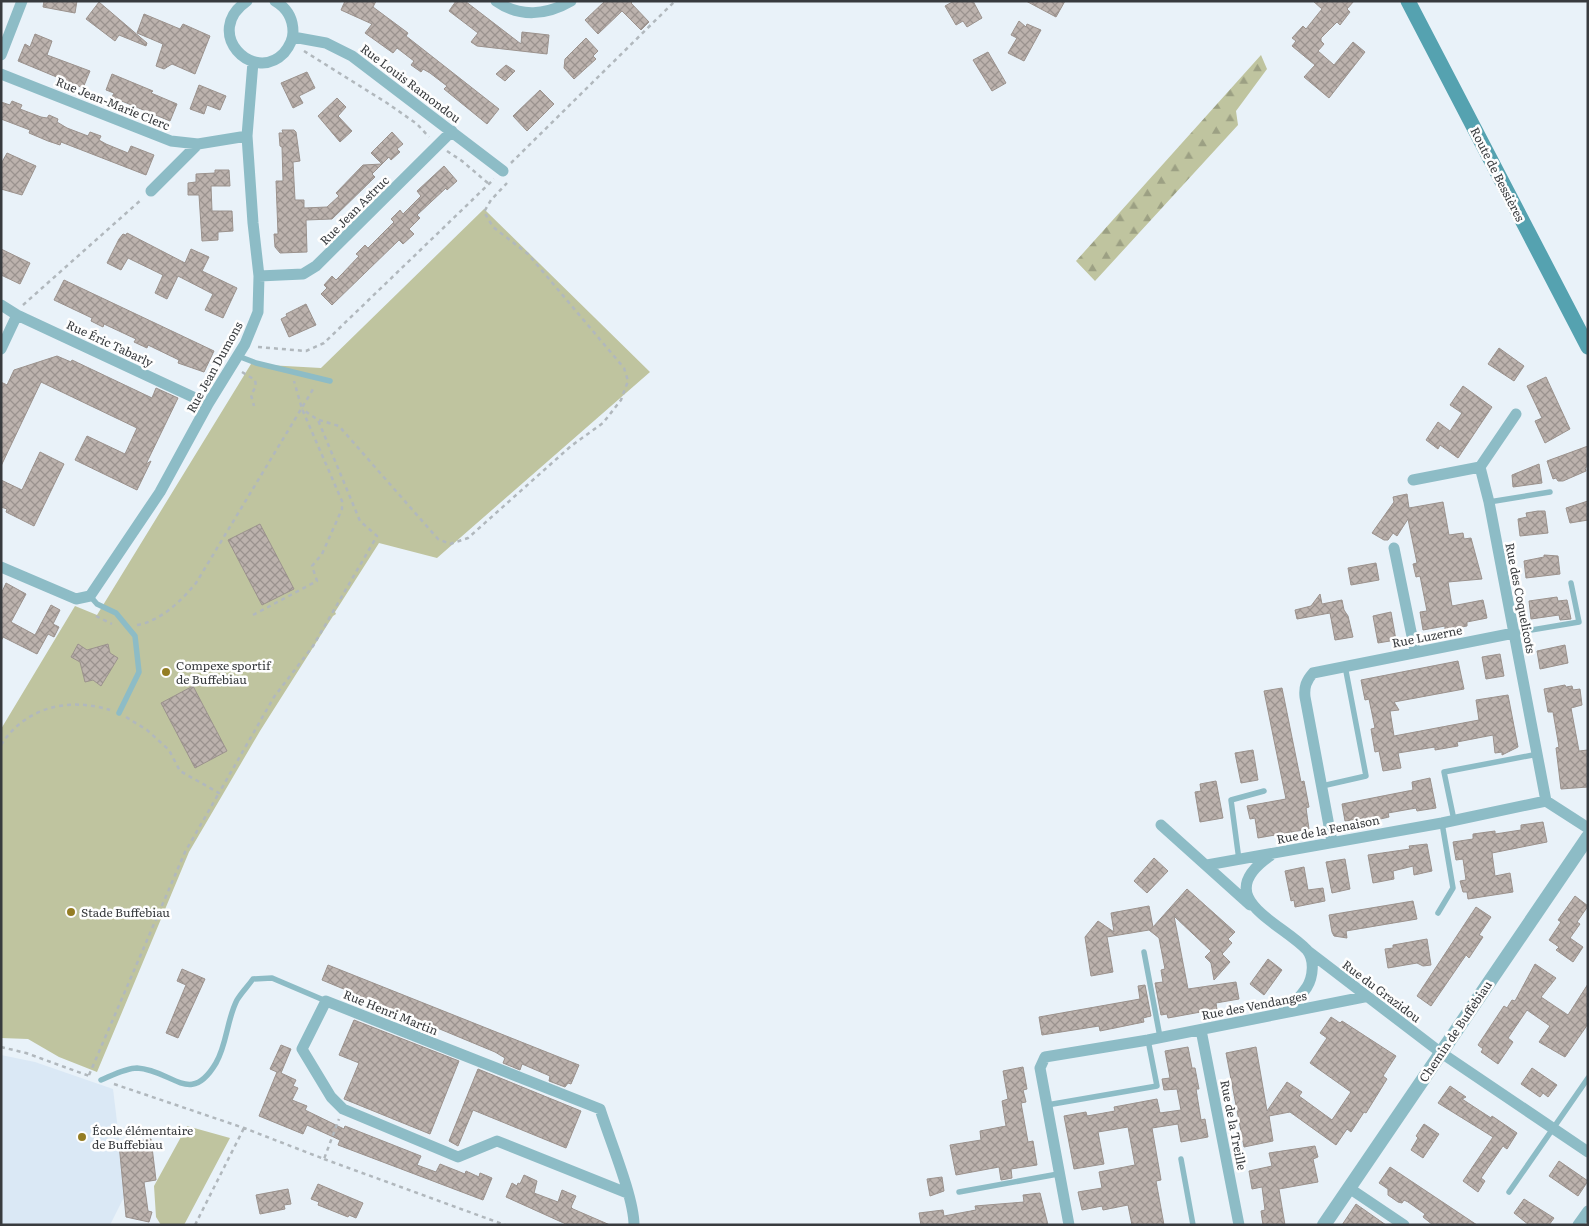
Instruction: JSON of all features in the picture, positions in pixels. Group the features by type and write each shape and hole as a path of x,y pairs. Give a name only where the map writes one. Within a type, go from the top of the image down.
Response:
{"main road":[{"name":"Route de Bessières","path":"1408,1 1588,347"}],"street":[{"path":"1,54 22,1"},
{"path":"238,3 229,28 230,39 239,53 254,62 264,62 278,57 289,47 293,37 293,25 289,14 275,1"},
{"path":"496,1 504,7 524,13 554,11 571,1"},
{"name":"Rue Louis Ramondou","path":"293,37 326,43 352,56 503,171"},
{"name":"Rue Jean Dumons","path":"90,596 160,492 208,404 245,344 258,312 260,276 253,223 247,136 254,62"},
{"name":"Rue Jean-Marie Clerc","path":"1,74 172,141 198,144 247,136"},
{"name":"Rue Jean Astruc","path":"260,276 303,274 316,266 452,132"},
{"path":"151,191 198,144"},
{"name":"Rue Éric Tabarly","path":"1,305 16,314 208,404"},
{"path":"1,349 16,314"},
{"path":"1413,480 1480,468 1516,414"},
{"name":"Rue des Coquelicots","path":"1480,468 1489,502 1546,801"},
{"path":"1394,548 1416,651"},
{"path":"1,567 76,599 90,596"},
{"name":"Rue Luzerne","path":"1332,842 1304,688 1313,673 1514,633"},
{"path":"1546,801 1588,828"},
{"name":"Rue de la Fenaison","path":"1207,865 1546,801"},
{"name":"Rue du Grazidou","path":"1161,825 1255,909 1364,996 1440,1052 1588,1152"},
{"name":"Chemin de Buffebiau","path":"1324,1225 1588,837"},
{"path":"1255,909 1247,896 1246,887 1249,878 1262,861 1272,854"},
{"path":"1280,1014 1294,1004 1310,981 1313,971 1308,951"},
{"name":"Rue des Vendanges","path":"1069,1225 1058,1174 1040,1068 1045,1057 1154,1039 1364,996"},
{"name":"Rue Henri Martin","path":"627,1193 497,1141 458,1157 343,1109 331,1097 302,1049 326,1001 600,1109 634,1214 634,1225"},
{"name":"Rue de la Treille","path":"1201,1030 1239,1225"},
{"path":"1349,1188 1404,1225"},
{"path":"1578,1225 1588,1211"}],"lane":[{"path":"238,356 256,363 330,381"},
{"path":"1489,502 1550,492"},
{"path":"1514,633 1580,622 1571,583"},
{"path":"90,596 97,604 116,613 135,636 139,672 120,713"},
{"path":"1322,786 1366,776 1345,666"},
{"path":"1438,913 1453,888 1444,772 1538,754"},
{"path":"1239,860 1232,800 1264,791"},
{"path":"1047,1105 1158,1086 1144,952"},
{"path":"101,1080 135,1068 148,1070 188,1086 198,1084 209,1074 218,1060 236,1001 253,979 272,978 326,1001"},
{"path":"1509,1192 1588,1078"},
{"path":"1180,1159 1193,1225"},
{"path":"959,1192 1058,1174"}],"path":[{"path":"245,344 306,351 324,343 503,171 675,1"},
{"path":"293,37 307,54 387,103 417,124 438,146 462,161 489,184"},
{"path":"302,409 318,420 339,426 438,539 450,544 468,538 571,446 603,423 621,400 628,381 624,368 528,254 493,227 484,212 491,200 508,182 503,171"},
{"path":"16,314 151,191"},
{"path":"232,366 255,380 256,386 251,395 254,406"},
{"path":"253,615 317,581 312,566 322,554 342,509 342,501 302,409 298,399 298,392 289,377"},
{"path":"96,616 113,624 127,627 143,624 180,602 196,583 319,378"},
{"path":"88,1076 185,852 274,697 313,646 377,536 360,521 318,420"},
{"path":"1,744 11,729 35,714 59,704 92,704 120,713 147,730 169,750 180,771 218,793"},
{"path":"1,1047 26,1053 88,1076 244,1128 505,1225"},
{"path":"324,1159 343,1109"},
{"path":"195,1225 244,1128"}],"shaded area":[{"path":"1,1055 35,1062 113,1089 125,1187 123,1188 124,1197 110,1225 1,1225"}],"green space":[{"path":"1261,55 1267,69 1236,111 1238,125 1095,281 1076,261"},
{"name":"Compexe sportif de Buffebiau","path":"484,209 650,372 437,558 379,543 335,612 336,614 260,731 189,852 97,1072 59,1057 28,1039 1,1038 1,729 75,606 97,615 251,364 321,368"},
{"path":"187,1126 230,1138 184,1225 161,1225 156,1217 154,1186"}],"building":[{"path":"44,1 77,1 75,13 43,7"},
{"path":"345,1 376,1 373,7 408,33 406,36 499,109 487,124 444,89 447,86 430,73 423,69 421,72 411,65 414,61 397,48 393,53 365,33 372,24 341,10"},
{"path":"456,1 465,1 521,44 522,32 549,35 547,54 477,46 471,42 478,33 449,11"},
{"path":"605,1 633,1 631,3 649,22 641,30 622,11 598,34 585,20"},
{"path":"954,1 973,1 982,18 967,27 963,21 956,25 945,6"},
{"path":"1026,1 1065,1 1056,17"},
{"path":"1313,1 1354,1 1347,9 1350,12 1340,25 1337,22 1321,38 1324,44 1318,51 1334,65 1353,42 1365,52 1329,98 1304,77 1315,65 1292,46 1296,41 1292,38 1303,26 1306,29 1322,9"},
{"path":"99,2 147,43 146,46 119,35 115,41 86,19"},
{"path":"144,14 180,29 183,24 210,36 195,74 172,64 164,69 156,66 163,44 137,33"},
{"path":"1019,21 1026,27 1027,24 1041,30 1024,61 1008,53 1017,38 1011,35"},
{"path":"35,34 52,41 47,55 90,71 83,88 18,61 25,44 30,47"},
{"path":"586,38 598,51 593,56 596,59 574,79 564,68 565,59"},
{"path":"988,52 1006,83 992,91 973,60"},
{"path":"506,65 515,71 505,81 496,74"},
{"path":"307,72 315,88 299,96 303,103 293,108 281,83"},
{"path":"112,74 153,91 151,93 177,104 170,121 112,97 114,93 106,90"},
{"path":"199,85 226,96 220,110 207,105 204,114 190,109"},
{"path":"540,90 554,104 527,131 513,116"},
{"path":"337,98 346,107 338,116 352,131 340,142 318,116"},
{"path":"12,101 22,105 20,109 41,117 47,118 49,115 58,119 57,122 67,128 88,136 90,132 101,136 99,140 128,153 131,146 154,155 146,175 61,142 60,145 48,141 29,133 30,130 1,119 1,102 10,105"},
{"path":"282,130 294,130 296,132 300,161 293,162 295,200 304,200 304,208 327,207 339,196 336,193 363,165 382,164 372,174 375,177 332,219 306,220 307,252 280,253 275,247 274,234 278,234 276,181 283,181 282,147 280,146 279,133 283,133"},
{"path":"392,132 403,144 397,149 400,152 391,160 389,157 382,164 371,153"},
{"path":"7,153 36,166 22,195 1,189 1,164"},
{"path":"444,166 457,181 447,190 446,188 417,215 420,218 409,229 414,234 403,244 399,240 332,305 321,294 327,288 324,285 332,276 336,280 359,256 356,254 365,245 368,248 394,222 391,219 400,210 403,214 421,196 417,191"},
{"path":"215,170 229,170 230,186 211,186 212,211 232,211 233,231 218,232 218,240 202,241 199,195 188,195 188,183 196,182 196,174 215,173"},
{"path":"127,233 185,263 191,249 209,257 202,271 237,288 223,318 205,310 213,294 178,276 167,299 155,293 163,275 128,258 121,270 107,263 119,239 123,234 126,235"},
{"path":"1,249 30,263 20,284 1,275"},
{"path":"64,280 214,351 204,372 178,363 179,360 148,345 147,348 134,342 136,339 104,324 103,327 91,321 92,318 54,300"},
{"path":"306,304 316,325 289,337 281,319 287,316 286,314"},
{"path":"1499,348 1524,366 1514,381 1488,364"},
{"path":"57,356 71,362 72,360 152,398 156,388 178,398 146,464 151,461 137,490 75,460 87,436 125,454 137,428 41,382 1,466 1,382 7,385 14,370"},
{"path":"1546,377 1570,429 1545,443 1535,421 1542,418 1527,386"},
{"path":"1463,386 1492,407 1458,458 1440,445 1438,449 1426,440 1438,422 1450,431 1462,413 1450,405"},
{"path":"1588,446 1588,466 1585,468 1586,471 1563,481 1558,481 1556,478 1553,479 1547,461"},
{"path":"40,452 64,464 34,526 6,512 7,509 1,507 1,480 22,490"},
{"path":"1539,464 1542,483 1513,487 1512,475"},
{"path":"1407,494 1409,508 1443,502 1449,535 1463,533 1464,539 1471,538 1482,579 1448,582 1452,606 1483,600 1487,618 1467,622 1467,626 1445,630 1445,626 1423,630 1420,612 1427,611 1420,576 1416,577 1413,564 1417,563 1408,519 1397,536 1393,533 1388,540 1384,540 1372,533 1394,502 1393,497"},
{"path":"1588,501 1588,520 1570,523 1566,508"},
{"path":"1545,511 1548,533 1520,536 1518,519 1527,517 1526,513"},
{"path":"260,524 294,589 262,605 228,540"},
{"path":"1544,555 1558,556 1560,574 1526,578 1524,561 1544,557"},
{"path":"1376,563 1379,580 1351,585 1348,568"},
{"path":"6,583 26,594 11,622 35,635 51,605 60,610 53,624 59,627 54,637 48,634 37,654 3,637 1,641 1,594"},
{"path":"1320,594 1322,604 1342,600 1353,637 1335,640 1330,613 1297,619 1295,610 1311,606"},
{"path":"1557,597 1558,601 1567,600 1571,619 1560,620 1559,615 1531,619 1529,601"},
{"path":"1391,612 1396,640 1378,643 1373,616"},
{"path":"78,644 87,650 108,644 110,653 118,658 101,686 93,680 85,682 80,662 71,657"},
{"path":"1565,645 1568,663 1540,669 1537,651"},
{"path":"1500,654 1504,676 1486,679 1482,657"},
{"path":"1458,661 1464,689 1394,702 1399,710 1390,711 1394,736 1479,720 1476,700 1508,695 1518,747 1502,755 1502,752 1495,753 1493,735 1457,742 1458,746 1435,750 1435,747 1398,753 1401,768 1383,771 1379,751 1375,752 1371,729 1375,728 1369,699 1365,700 1361,680"},
{"path":"1565,685 1566,687 1572,686 1573,690 1580,689 1582,705 1571,708 1579,751 1588,750 1588,787 1561,789 1556,748 1559,747 1553,712 1548,712 1544,689"},
{"path":"193,686 227,751 195,768 161,703"},
{"path":"1282,688 1301,782 1304,781 1309,807 1306,808 1309,829 1258,838 1255,818 1250,819 1247,806 1286,799 1264,691"},
{"path":"1253,750 1258,780 1241,783 1235,753"},
{"path":"1430,778 1436,808 1417,811 1416,808 1388,813 1389,817 1367,822 1366,818 1345,821 1342,804 1413,790 1412,782"},
{"path":"1216,781 1223,818 1200,822 1195,792 1201,791 1200,784"},
{"path":"1543,822 1547,842 1492,853 1495,876 1510,873 1513,892 1468,899 1467,892 1463,892 1460,881 1466,880 1463,859 1456,860 1453,842 1473,839 1473,834 1495,831 1495,834 1521,830 1521,825"},
{"path":"1427,844 1432,871 1414,875 1413,866 1393,871 1394,879 1373,883 1368,855 1410,849 1409,846"},
{"path":"1154,858 1168,871 1147,893 1134,881"},
{"path":"1345,859 1350,889 1332,893 1326,862"},
{"path":"1304,867 1308,890 1323,888 1325,901 1295,907 1294,900 1291,901 1285,871"},
{"path":"1187,889 1235,932 1228,939 1232,943 1222,954 1230,962 1214,980 1211,963 1205,957 1211,951 1174,916 1188,989 1236,982 1239,999 1216,1003 1217,1009 1168,1018 1167,1014 1161,1015 1155,983 1163,982 1161,970 1165,969 1159,938 1149,930 1107,937 1113,972 1091,976 1085,937 1098,921 1114,932 1111,913 1149,906 1153,927"},
{"path":"1575,896 1588,906 1577,922 1580,924 1570,938 1583,947 1573,962 1556,950 1559,947 1549,940 1561,922 1558,920"},
{"path":"1413,901 1417,919 1346,931 1347,938 1334,936 1332,932 1329,915"},
{"path":"1476,907 1491,917 1479,935 1483,937 1469,958 1466,955 1431,1006 1417,996"},
{"path":"1427,939 1431,965 1423,966 1417,963 1388,968 1385,949 1393,948 1393,945"},
{"path":"1268,959 1282,970 1264,995 1250,984"},
{"path":"1535,964 1556,978 1541,997 1568,1015 1588,984 1588,1024 1565,1057 1539,1042 1550,1026 1527,1010 1508,1038 1513,1042 1498,1064 1481,1052 1483,1049 1478,1045 1504,1006 1507,1008 1512,1000 1515,1001"},
{"path":"328,965 579,1065 571,1084 568,1083 565,1087 549,1081 550,1076 522,1064 520,1070 503,1063 505,1058 495,1052 322,980"},
{"path":"182,969 205,979 178,1038 166,1033 186,985 177,981"},
{"path":"1145,985 1151,1016 1143,1018 1144,1022 1100,1031 1099,1026 1042,1035 1039,1017 1140,999 1138,986"},
{"path":"1331,1017 1340,1023 1342,1021 1396,1056 1383,1076 1387,1079 1366,1113 1364,1112 1351,1132 1347,1129 1336,1145 1290,1112 1269,1116 1273,1141 1244,1147 1226,1053 1256,1047 1267,1111 1287,1082 1302,1092 1299,1096 1332,1120 1351,1092 1310,1063 1327,1038 1320,1033"},
{"path":"354,1020 459,1061 430,1134 344,1099 359,1063 339,1055"},
{"path":"281,1045 291,1049 281,1073 296,1080 293,1086 298,1088 292,1100 307,1106 305,1110 344,1129 345,1126 421,1156 417,1165 436,1172 440,1164 465,1174 466,1171 479,1177 480,1173 492,1178 483,1200 338,1145 340,1140 307,1125 303,1134 259,1116 277,1072 270,1069"},
{"path":"1188,1047 1199,1089 1196,1089 1201,1120 1205,1119 1208,1137 1181,1142 1178,1124 1152,1128 1161,1180 1156,1181 1164,1225 1132,1225 1128,1205 1103,1210 1102,1206 1082,1210 1078,1192 1102,1188 1099,1172 1135,1165 1128,1127 1098,1132 1104,1164 1074,1169 1064,1116 1086,1112 1087,1116 1115,1111 1114,1107 1157,1099 1160,1113 1181,1110 1177,1089 1164,1090 1162,1079 1170,1078 1165,1051"},
{"path":"1023,1067 1027,1089 1023,1090 1026,1102 1021,1103 1028,1142 1033,1141 1037,1165 1011,1169 1012,1178 1001,1180 999,1167 956,1175 950,1145 981,1140 980,1131 1006,1126 1002,1101 1008,1099 1003,1071"},
{"path":"1532,1068 1557,1085 1548,1097 1543,1093 1540,1097 1521,1084"},
{"path":"478,1069 581,1111 566,1148 473,1110 458,1146 449,1141"},
{"path":"1450,1086 1466,1097 1462,1099 1517,1133 1507,1149 1503,1146 1481,1178 1485,1181 1478,1192 1463,1181 1493,1137 1438,1103"},
{"path":"1424,1124 1439,1134 1423,1158 1411,1150 1418,1138 1416,1136"},
{"path":"151,1139 156,1180 144,1182 148,1211 152,1212 149,1222 126,1217 119,1144"},
{"path":"1315,1146 1318,1157 1313,1159 1318,1182 1279,1189 1285,1225 1263,1225 1261,1211 1265,1210 1262,1187 1252,1189 1249,1171 1272,1166 1269,1153"},
{"path":"1559,1161 1588,1181 1578,1196 1549,1176"},
{"path":"1390,1167 1477,1225 1433,1225 1423,1217 1425,1214 1408,1202 1404,1200 1402,1203 1398,1202 1388,1195 1388,1189 1379,1183"},
{"path":"524,1175 537,1181 534,1193 558,1202 562,1190 576,1196 571,1207 573,1209 610,1225 568,1225 506,1197 512,1183 517,1186 518,1183 520,1184"},
{"path":"942,1177 944,1191 930,1196 927,1179"},
{"path":"318,1184 363,1203 356,1218 349,1215 348,1217 318,1205 319,1202 311,1199"},
{"path":"288,1189 291,1204 284,1205 285,1209 260,1214 256,1195"},
{"path":"1040,1193 1048,1225 921,1225 919,1213 943,1210 944,1216 976,1210 975,1206 1024,1202 1023,1195"},
{"path":"1524,1199 1554,1218 1549,1225 1529,1225 1514,1213"},
{"path":"1356,1204 1386,1225 1342,1225"}],"place":[{"name":"Compexe sportif de Buffebiau","path":"166,672"},
{"name":"Stade Buffebiau","path":"71,912"},
{"name":"École élémentaire de Buffebiau","path":"82,1137"}]}
